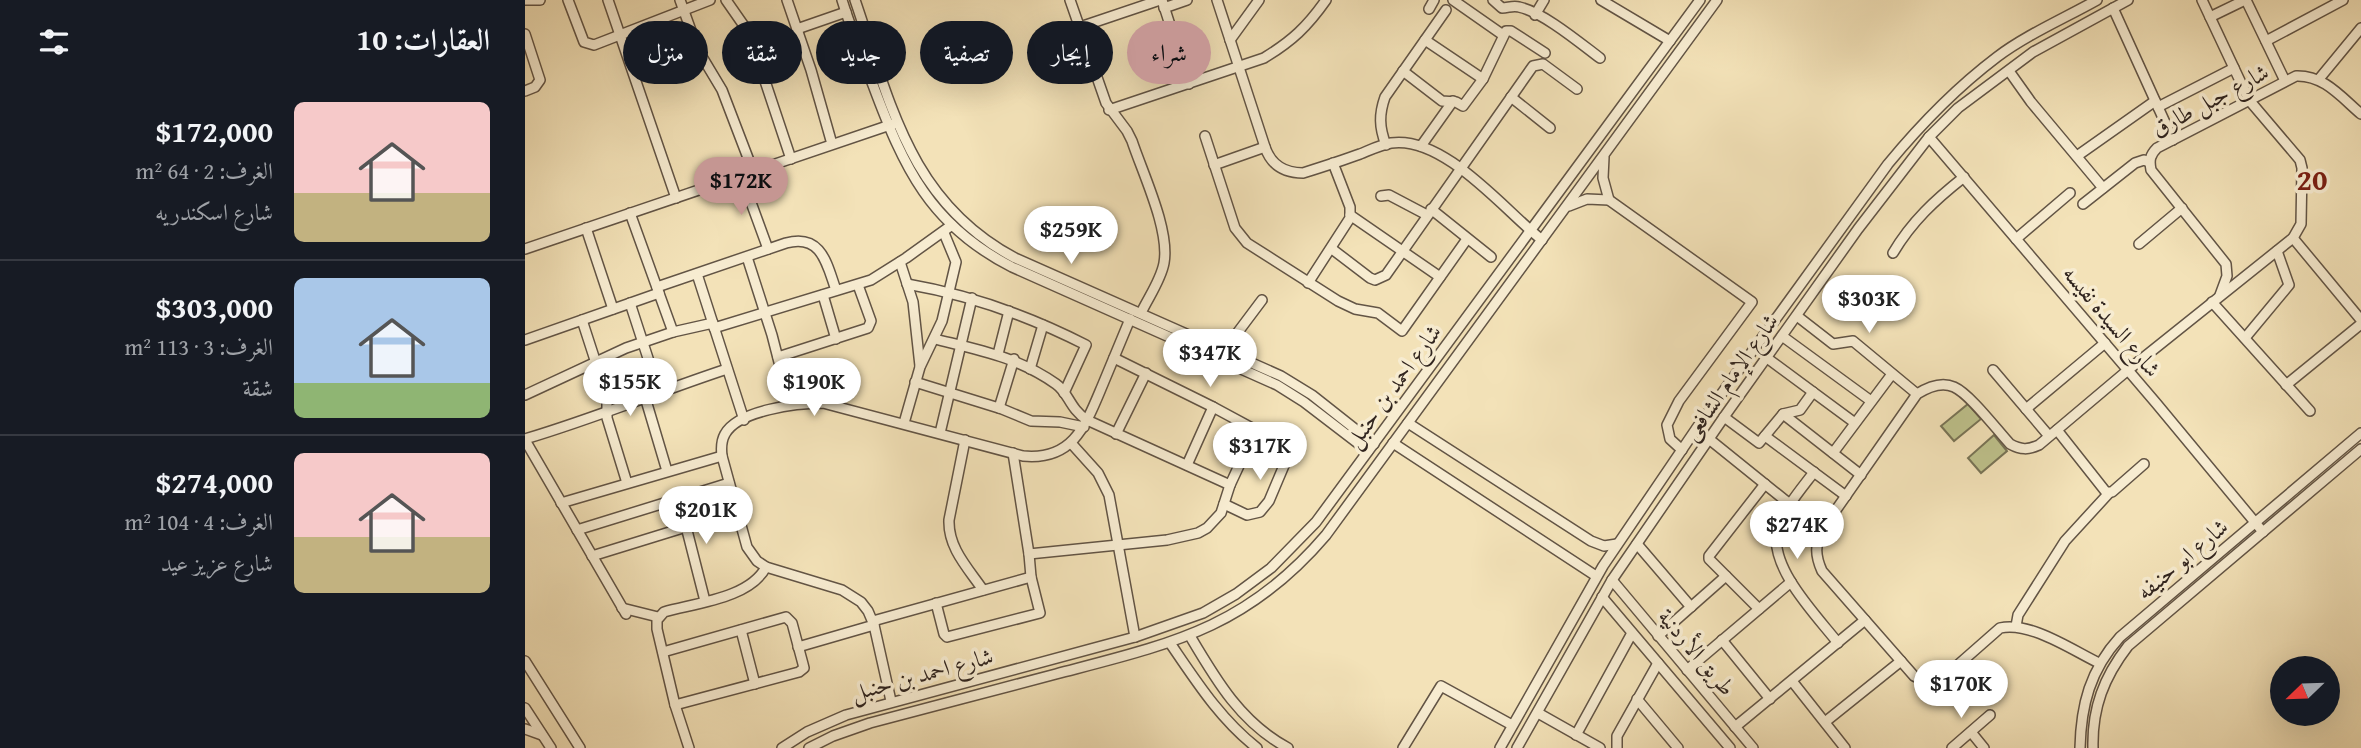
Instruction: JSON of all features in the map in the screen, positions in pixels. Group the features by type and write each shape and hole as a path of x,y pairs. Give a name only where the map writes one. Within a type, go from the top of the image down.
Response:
{"street":[{"path":"525,0 540,0"},
{"path":"568,0 582,37 589,45 711,0"},
{"path":"608,0 676,198"},
{"path":"680,0 698,50 722,90 753,172"},
{"path":"726,0 748,33 791,159"},
{"path":"787,0 794,21"},
{"path":"842,0 915,181 929,201 977,247 1267,381 1371,447"},
{"path":"1070,0 1078,21"},
{"path":"1100,21 1162,3 1187,0"},
{"path":"1217,0 1265,147 1275,165 1294,173 1303,173 1386,145 1403,143 1421,146 1460,169 1497,198 1542,240"},
{"path":"1230,40 1259,0"},
{"path":"1211,76 1264,58 1287,44 1306,27 1326,0"},
{"path":"1453,0 1503,35"},
{"path":"1493,0 1502,8 1520,7 1561,29 1600,58"},
{"path":"1535,15 1544,0"},
{"path":"1601,0 1670,41"},
{"name":"شارع احمد بن حنبل","path":"782,748 826,723 891,701 1135,637 1203,612 1254,582 1286,555 1316,522 1700,0"},
{"name":"شارع احمد بن حنبل","path":"809,748 851,729 1190,636 1245,607 1296,567 1326,535 1717,0"},
{"name":"شارع الإمام الشافعى","path":"1500,748 1596,576 1617,544 1888,163 1948,98 1999,55 2097,0"},
{"path":"2099,663 2026,628 2016,626 2000,628 1943,679 1930,682 1922,680 1914,676 1901,662 1822,570 1816,557 1817,543 1822,530 1917,394 1928,387 1941,384 1954,387 1965,395 2010,444 2019,449 2030,449 2293,238 2301,224 2300,160 2249,100 2202,0"},
{"path":"2210,18 2245,0 2285,81"},
{"path":"2266,41 2343,0"},
{"path":"857,1 893,124 919,168 949,209 979,236 1013,263 1141,313 1271,370 1312,395 1371,447"},
{"name":"شارع الإمام الشافعى","path":"1517,748 1612,580 1858,229 1929,137 1958,108 2033,52 2124,1"},
{"path":"1162,3 1168,21"},
{"path":"2113,8 2173,140"},
{"path":"1386,145 1380,122 1385,97 1446,10"},
{"path":"802,27 846,12"},
{"path":"2361,28 2319,79 2361,114"},
{"path":"1403,71 1442,101 1453,101 1463,106 1483,79 1503,35 1511,31 1545,53"},
{"path":"525,33 540,80 535,88 525,91"},
{"path":"1425,40 1483,79"},
{"path":"802,45 832,144"},
{"path":"1332,248 1375,280 1386,275 1533,66 1543,64 1577,89"},
{"path":"2077,156 2156,104 2234,68"},
{"path":"2009,71 2031,102 2103,188"},
{"name":"شارع جبل طارق","path":"2216,299 2225,287 2226,264 2151,170 2151,154 2157,148 2296,76 2319,79"},
{"path":"1100,84 1109,110 1128,131 1166,247 1163,267 1141,313"},
{"path":"1109,110 1186,84"},
{"path":"1511,97 1550,128"},
{"path":"1421,146 1453,101"},
{"path":"525,249 893,124"},
{"path":"1205,136 1240,236 1255,249 1346,306 1378,313 1402,331 1467,239"},
{"name":"شارع السيدة نفيسه","path":"1929,137 2263,532"},
{"path":"1214,165 1265,147"},
{"path":"1604,155 1603,178 1609,200"},
{"path":"2083,204 2140,161 2149,162"},
{"path":"1308,283 1350,215 1350,208 1333,163"},
{"path":"741,175 768,249"},
{"path":"1893,253 1927,207 1963,177"},
{"path":"2016,239 2070,193"},
{"path":"1381,196 1389,195 1429,212 1492,257"},
{"path":"1567,206 1587,199 1609,200 1752,302 1679,401 1667,425 1669,439 1682,450"},
{"path":"2139,244 2182,208"},
{"path":"631,213 673,332"},
{"path":"1350,215 1440,277"},
{"path":"525,395 595,362 673,332 765,313 858,285 900,262 952,225"},
{"path":"586,228 613,309"},
{"path":"904,423 920,368 935,339 956,262 944,233"},
{"path":"2286,385 2361,322 2293,238"},
{"path":"525,340 794,240 809,243 822,252 836,290"},
{"path":"2245,338 2289,285 2277,251"},
{"path":"747,257 790,405"},
{"path":"900,262 912,302 920,368"},
{"path":"697,274 744,420"},
{"path":"908,284 949,291 1009,310 1086,345 1064,393"},
{"path":"778,357 865,330 870,325 858,285"},
{"path":"823,295 837,339"},
{"path":"940,433 972,298"},
{"path":"2216,299 2245,338 2310,411"},
{"path":"1228,352 1235,336 1262,300"},
{"path":"630,303 660,391"},
{"path":"998,354 1009,310"},
{"path":"1797,316 1833,344 1853,341 1917,394"},
{"path":"891,701 868,611 852,595 766,567 757,561 747,547 722,456 721,445 725,434 731,426 763,411 790,405 832,404 1023,456 1043,456 1071,443 1085,424 1130,319"},
{"path":"582,320 607,397 606,410 627,483"},
{"path":"1030,369 1043,325"},
{"path":"1782,336 1871,401"},
{"path":"935,339 1014,359 1056,384 1085,424"},
{"path":"1763,339 1774,347"},
{"path":"2026,409 2105,343"},
{"path":"1114,358 1291,449 1269,501 1261,512 1247,514 1224,504"},
{"path":"1767,358 1855,423"},
{"path":"999,408 1014,359"},
{"path":"659,617 624,611 525,440 727,369"},
{"path":"1267,381 1271,370"},
{"path":"1993,370 2026,409 2053,433 2109,493"},
{"path":"1117,434 1146,373"},
{"path":"1833,453 1892,374"},
{"path":"915,382 999,408 1031,421 1085,424 1117,434 1230,485"},
{"path":"1724,417 1757,442 1761,442 1783,414 1800,410 1813,392"},
{"path":"645,397 667,471"},
{"path":"1187,466 1213,407"},
{"path":"1783,414 1861,475"},
{"path":"1408,423 1591,541 1604,546 1617,544"},
{"path":"1029,554 1167,540 1198,533 1215,522 1221,513 1230,485 1256,429"},
{"name":"شارع ابو حنيفه","path":"2080,748 2084,702 2099,663 2120,637 2361,433"},
{"path":"1765,436 1846,496"},
{"path":"1709,439 1822,530"},
{"path":"965,440 949,533 952,545 983,590"},
{"path":"1071,443 1098,473 1107,488 1135,637"},
{"path":"1393,443 1596,576"},
{"name":"شارع ابو حنيفه","path":"2093,748 2092,725 2097,703 2115,663 2128,646 2361,449"},
{"path":"936,603 947,637 1040,613 1031,577 1013,453"},
{"path":"561,503 722,456"},
{"path":"2016,626 2018,615 2064,541 2109,493 2144,464"},
{"path":"1814,472 1790,504 1777,532 1780,558 1791,582 1838,643"},
{"path":"577,530 729,483"},
{"path":"1759,610 1709,556 1765,484"},
{"path":"679,499 705,601"},
{"path":"592,556 686,527"},
{"path":"1637,544 1691,607"},
{"path":"1286,555 1296,567"},
{"path":"689,748 675,705 657,629 659,617 664,612 749,587 766,567"},
{"path":"1658,636 1726,576"},
{"path":"798,647 936,603 1031,577"},
{"name":"طريق الأردنية","path":"1612,580 1753,748"},
{"path":"1687,670 1791,582"},
{"name":"طريق الأردنية","path":"1602,597 1730,748"},
{"path":"663,652 786,617 792,622 803,664 802,671 675,705"},
{"path":"1735,727 1865,620"},
{"path":"741,630 755,684"},
{"path":"1576,735 1632,633"},
{"path":"1190,636 1217,682 1235,705 1256,726 1288,748"},
{"path":"1722,640 1769,699"},
{"path":"1170,643 1223,717 1257,748"},
{"path":"525,661 580,748"},
{"path":"1043,662 1047,676"},
{"path":"1825,722 1901,662"},
{"path":"1616,748 1616,736 1658,663"},
{"path":"1792,681 1845,748"},
{"path":"1402,748 1441,685 1513,725"},
{"path":"1637,699 1678,748"},
{"path":"525,708 551,748"},
{"path":"1538,713 1600,748"},
{"path":"1952,748 1990,715"},
{"path":"525,729 542,735"},
{"path":"1971,732 1984,748"}],"green space":[{"path":"1968,404 1981,419 1954,441 1941,426"},
{"path":"1994,435 2007,451 1981,473 1968,458"}],"district":[{"name":"20","path":"2312,180"}]}
